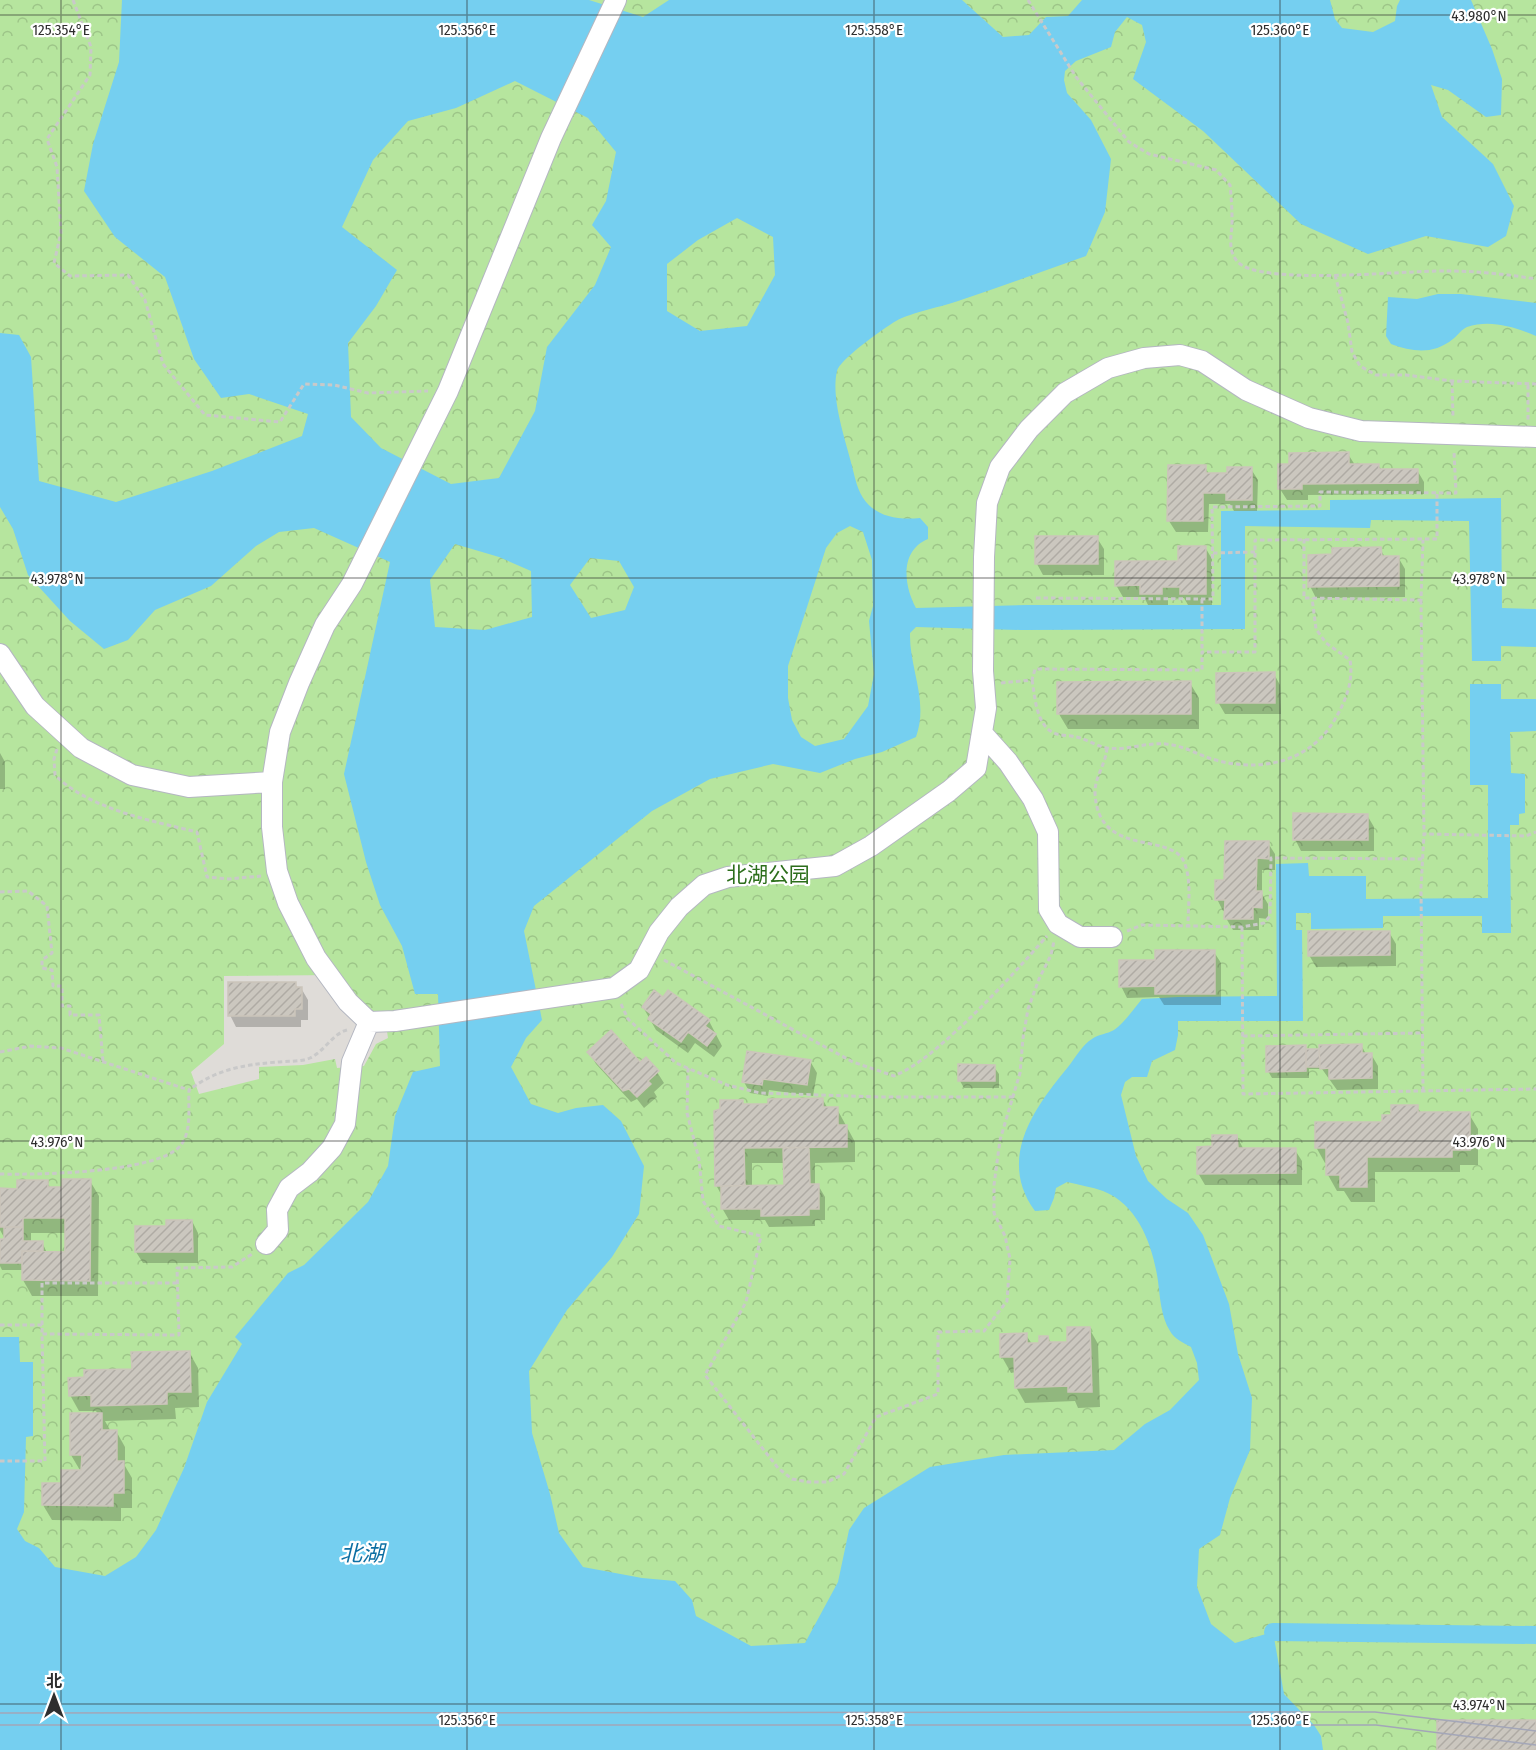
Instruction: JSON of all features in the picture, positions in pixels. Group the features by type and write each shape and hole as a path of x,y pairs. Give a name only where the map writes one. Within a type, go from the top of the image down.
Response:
{"street":[{"path":"616,0 551,138 448,391 352,584 325,625 280,732 272,782 272,827 277,871 288,903 316,958 348,1002 369,1022 395,1022 614,988 639,970 659,932 679,907 704,885 728,877 835,866 871,846 949,791 976,768 986,708 984,568 987,503 1000,467 1029,429 1065,393 1108,368 1143,358 1180,356 1202,361 1246,390 1309,418 1361,432 1532,437"},
{"path":"0,654 35,706 62,731 81,748 132,776 189,787 272,782"},
{"path":"982,733 1008,762 1033,799 1048,832 1049,909 1058,924 1080,937 1112,937"},
{"path":"266,1244 278,1230 277,1210 289,1188 310,1172 332,1148 345,1124 352,1062 369,1022"}],"path":[{"path":"73,0 91,47 90,75 47,139 57,167 61,233 54,263 70,276 128,275 145,300 163,364 205,415 280,422 304,384 334,385 368,393 448,391"},
{"path":"1028,0 1076,77 1130,142 1149,154 1216,170 1230,185 1233,218 1230,246 1237,261 1250,270 1278,274 1335,275 1442,270 1491,272 1536,279"},
{"path":"1335,275 1348,323 1352,352 1360,366 1376,375 1536,384"},
{"path":"1036,598 1213,599 1212,507 1320,506 1320,492 1456,493 1452,381"},
{"path":"1528,384 1532,437"},
{"path":"1202,652 1255,652 1255,540 1437,539 1437,493"},
{"path":"1304,539 1304,598 1421,600"},
{"path":"1423,540 1421,600 1424,834 1421,887 1423,1091"},
{"path":"1213,552 1255,552"},
{"path":"1202,599 1202,670 1035,669 1032,680 1043,724 1054,734 1077,737 1107,748 1167,744 1211,759 1254,766 1277,764 1308,750 1325,735 1339,713 1352,673 1350,660 1326,643 1316,628 1312,598"},
{"path":"984,685 1032,680"},
{"path":"62,731 55,763 56,775 66,786 131,816 197,832 207,877 257,878 277,871"},
{"path":"1107,748 1106,760 1095,791 1098,807 1107,826 1121,837 1170,848 1184,860 1188,877 1188,926"},
{"path":"1424,834 1526,836 1536,832"},
{"path":"1112,937 1142,925 1242,927 1264,923 1270,916 1271,858 1424,859"},
{"path":"0,892 28,891 47,906 52,953 42,960 42,968 52,970 53,986 62,986 62,1006 70,1006 70,1015 99,1015 103,1062"},
{"path":"649,952 853,1062 894,1076 906,1071 931,1053 986,1005 1058,924"},
{"path":"688,1068 687,1113 699,1159 703,1201 719,1226 761,1236 746,1302 705,1375 778,1468 792,1479 827,1482 844,1474 876,1417 938,1394 938,1332 984,1331 1007,1302 1010,1259 1005,1236 994,1213 994,1185 1000,1140 1020,1073 1028,1009 1051,955 1058,924"},
{"path":"1242,927 1243,1094 1536,1089"},
{"path":"614,988 628,1019 676,1063 727,1085 760,1093 878,1097 1014,1097"},
{"path":"189,1090 202,1080 237,1066 308,1059 324,1048 340,1032 369,1022"},
{"path":"1243,1036 1422,1033"},
{"path":"0,1052 32,1047 61,1048 189,1090"},
{"path":"0,1174 43,1174 98,1169 141,1163 171,1155 182,1144 189,1126 189,1090"},
{"path":"42,1334 179,1335 177,1268 232,1267 266,1244"},
{"path":"0,1461 45,1461 42,1283 178,1283"},
{"path":"0,1325 42,1324"}],"green space":[{"name":"北湖公园","path":"0,0 1536,0 1536,1750 0,1750"}],"shaded area":[{"path":"335,975 363,1007 371,1011 384,1011 388,1038 376,1044 364,1066 337,1068 335,1059 303,1065 259,1067 259,1079 199,1094 191,1072 224,1044 224,976"}],"water":[{"name":"北湖","path":"122,0 589,0 643,17 669,0 962,0 1003,37 1029,35 1046,17 1068,16 1082,0 1330,0 1335,19 1342,28 1373,32 1395,21 1400,0 1471,0 1502,79 1501,115 1486,117 1448,90 1431,85 1442,117 1493,164 1514,206 1506,236 1488,247 1426,236 1368,254 1301,224 1203,131 1133,79 1146,42 1142,25 1127,17 1115,32 1111,47 1076,61 1065,71 1064,80 1067,93 1091,120 1111,159 1105,212 1086,256 896,321 863,344 840,366 835,383 836,396 855,478 864,499 878,512 887,516 920,518 928,527 928,539 912,552 908,560 907,580 916,608 1026,605 1221,605 1221,511 1330,510 1330,500 1501,498 1502,608 1536,609 1536,647 1501,646 1501,661 1472,661 1469,521 1371,520 1370,528 1245,526 1245,629 1021,630 916,627 910,633 920,698 916,737 882,752 855,759 820,773 773,764 710,779 652,811 534,906 524,931 542,1020 526,1038 511,1067 531,1104 558,1113 603,1105 621,1121 644,1166 639,1214 612,1257 567,1310 529,1371 532,1433 559,1533 583,1567 642,1578 675,1581 692,1600 696,1616 751,1646 805,1643 838,1582 849,1530 864,1508 930,1467 1004,1455 1114,1450 1145,1424 1170,1410 1199,1380 1197,1363 1191,1347 1172,1334 1165,1320 1156,1268 1148,1241 1135,1217 1115,1197 1103,1191 1067,1182 1056,1188 1049,1210 1035,1211 1024,1192 1019,1172 1024,1135 1043,1099 1085,1044 1118,1027 1142,999 1277,996 1276,864 1308,863 1309,876 1366,876 1366,899 1488,898 1488,785 1470,785 1470,684 1501,684 1501,699 1536,699 1536,731 1510,732 1511,773 1525,774 1525,813 1519,814 1519,825 1510,825 1511,933 1482,933 1482,916 1383,916 1383,928 1311,929 1311,913 1296,913 1296,930 1302,930 1303,1021 1178,1021 1175,1050 1152,1061 1147,1077 1132,1077 1125,1082 1121,1095 1136,1156 1148,1181 1167,1199 1188,1213 1203,1235 1229,1304 1238,1354 1252,1398 1250,1450 1230,1498 1220,1535 1199,1549 1197,1587 1211,1624 1235,1643 1273,1632 1284,1694 1314,1725 1321,1736 1323,1750 0,1750 0,1337 19,1337 20,1362 33,1362 33,1436 26,1437 24,1512 17,1529 25,1541 39,1548 55,1567 105,1576 136,1557 156,1530 184,1468 207,1402 242,1344 235,1337 288,1273 304,1265 368,1202 388,1166 395,1116 413,1072 440,1066 438,994 415,994 402,946 380,905 366,862 344,774 390,562 314,528 279,532 256,546 211,586 155,610 128,640 104,649 70,621 28,575 13,529 0,507 0,333 19,335 31,357 39,481 116,502 212,471 302,436 308,414 249,394 221,398 194,359 165,277 115,237 84,191 93,144 119,62","holes":["515,81 588,118 616,152 606,201 592,225 611,247 595,285 547,347 535,411 499,478 451,484 381,448 351,417 348,343 376,306 397,270 342,227 373,160 408,121 456,108","737,218 773,237 775,275 747,326 700,331 667,311 667,264 698,240","850,526 863,532 872,560 873,606 869,621 874,674 868,706 844,739 815,746 801,737 792,720 788,698 788,666 826,548 837,533","455,544 499,557 531,571 532,617 485,630 435,627 430,580","590,558 619,561 634,587 625,610 591,618 570,585"]},
{"path":"1438,294 1461,294 1536,303 1536,336 1511,327 1485,324 1467,327 1445,344 1430,350 1407,349 1391,344 1386,336 1388,297 1417,299"}],"building":[{"path":"1349,452 1349,464 1379,464 1379,469 1418,469 1418,483 1302,484 1302,489 1278,489 1278,464 1289,464 1289,453"},
{"path":"1168,465 1206,465 1206,473 1227,473 1227,467 1252,467 1252,500 1226,500 1226,493 1203,493 1203,521 1167,521"},
{"path":"1035,536 1098,536 1098,564 1035,564"},
{"path":"1178,546 1206,546 1206,594 1180,594 1180,587 1162,587 1162,594 1140,594 1140,585 1115,586 1115,561 1178,561"},
{"path":"1381,547 1382,556 1399,556 1399,586 1308,587 1308,555 1332,554 1332,548"},
{"path":"1275,672 1275,703 1216,703 1216,673"},
{"path":"1191,681 1191,714 1057,714 1057,682"},
{"path":"1293,813 1368,814 1368,840 1293,840"},
{"path":"1225,841 1269,841 1269,859 1257,858 1256,891 1262,891 1262,908 1253,907 1253,919 1224,919 1225,900 1215,900 1215,880 1224,880"},
{"path":"1308,931 1390,931 1390,955 1308,956"},
{"path":"1155,950 1215,950 1215,994 1155,994 1155,986 1119,987 1119,960 1155,960"},
{"path":"228,982 296,982 296,987 302,987 302,1009 295,1009 295,1016 228,1016"},
{"path":"654,990 663,997 668,990 710,1020 705,1026 716,1034 707,1046 688,1032 681,1042 648,1019 651,1014 642,1007"},
{"path":"611,1030 640,1062 646,1057 659,1071 648,1081 651,1084 637,1097 629,1089 623,1091 587,1052"},
{"path":"1362,1044 1362,1053 1372,1053 1372,1078 1329,1079 1329,1068 1320,1069 1319,1045"},
{"path":"1306,1045 1306,1071 1266,1072 1266,1046"},
{"path":"1306,1049 1319,1049 1320,1067 1306,1067"},
{"path":"747,1051 811,1060 807,1085 763,1079 762,1085 742,1082"},
{"path":"958,1064 995,1065 995,1081 958,1081"},
{"path":"823,1098 823,1107 838,1107 838,1125 847,1125 847,1147 744,1148 745,1186 715,1186 714,1111 720,1109 720,1100 743,1100 743,1104 768,1104 768,1099"},
{"path":"1391,1105 1418,1105 1418,1112 1470,1112 1470,1150 1452,1150 1452,1157 1367,1157 1367,1187 1340,1187 1340,1175 1326,1175 1326,1148 1315,1148 1315,1122 1382,1122 1382,1115 1391,1115"},
{"path":"1212,1135 1237,1135 1238,1148 1296,1148 1296,1173 1197,1174 1197,1147 1212,1146"},
{"path":"783,1148 809,1148 810,1184 819,1184 819,1209 809,1209 809,1215 761,1216 761,1209 721,1209 721,1186 784,1185"},
{"path":"62,1179 91,1179 90,1281 22,1280 22,1251 65,1252 65,1218 23,1218 23,1227 0,1227 0,1188 17,1189 17,1180 48,1180 48,1187 62,1187"},
{"path":"166,1220 192,1220 193,1252 135,1252 135,1226 166,1226"},
{"path":"4,1227 23,1227 23,1241 43,1241 43,1251 22,1251 22,1263 0,1263 0,1239 4,1239"},
{"path":"1067,1327 1090,1327 1092,1392 1068,1392 1068,1386 1015,1388 1014,1357 1000,1357 1000,1334 1027,1333 1027,1343 1039,1343 1039,1336 1048,1336 1049,1342 1067,1342"},
{"path":"190,1351 191,1392 167,1392 167,1404 91,1406 91,1395 69,1396 68,1378 84,1377 84,1370 132,1369 131,1352"},
{"path":"70,1413 102,1413 102,1430 117,1430 117,1461 124,1461 124,1493 113,1493 113,1506 42,1505 42,1483 61,1483 61,1470 81,1470 82,1455 70,1455"},
{"path":"1437,1720 1536,1720 1536,1750 1437,1750"}],"waterway":[{"path":"1273,1632 1536,1635"}],"tram line":[{"path":"0,1713 1375,1712 1536,1731"},
{"path":"0,1725 1376,1725 1536,1745"}]}
